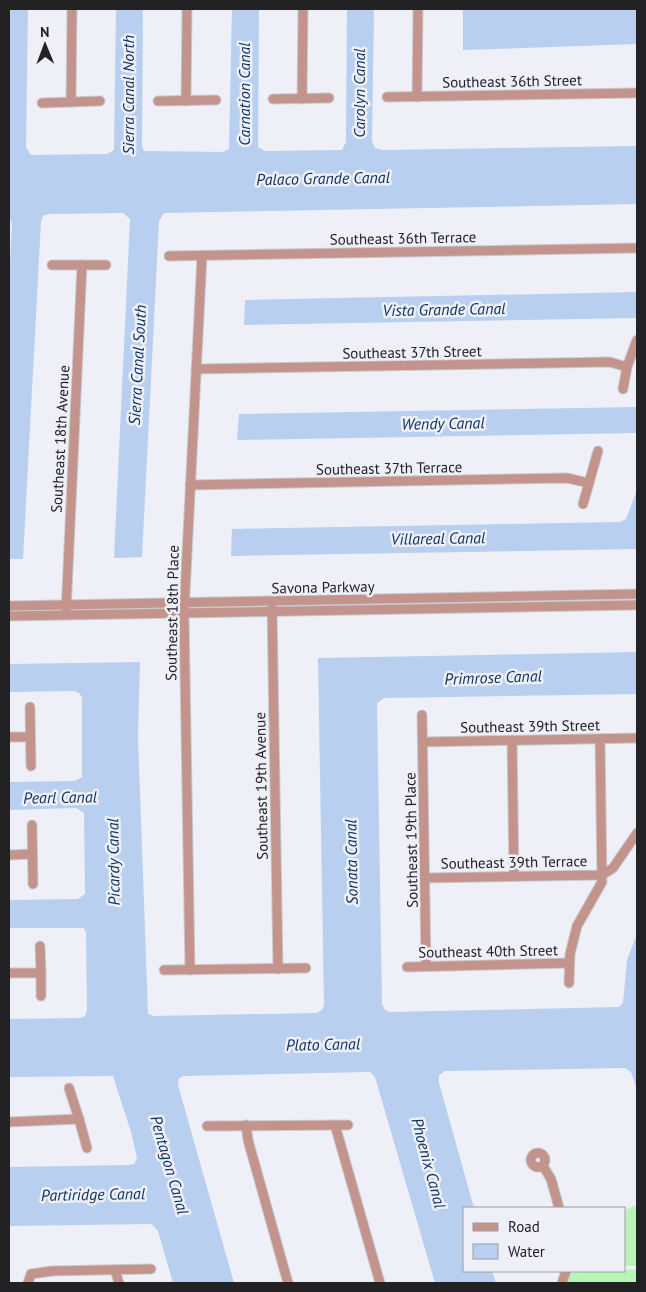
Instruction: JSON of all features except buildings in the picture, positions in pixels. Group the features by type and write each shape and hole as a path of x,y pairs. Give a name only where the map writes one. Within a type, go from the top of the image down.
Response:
{"street":[{"path":"72,9 72,102"},
{"path":"186,101 187,9"},
{"path":"302,99 303,9"},
{"path":"417,97 418,9"},
{"name":"Southeast 36th Street","path":"387,97 637,93"},
{"path":"273,99 329,98"},
{"path":"158,101 216,100"},
{"path":"42,103 100,101"},
{"name":"Southeast 36th Terrace","path":"169,256 637,248"},
{"name":"Southeast 18th Place","path":"190,970 184,613 202,256"},
{"path":"52,265 106,265"},
{"name":"Southeast 18th Avenue","path":"66,610 82,265"},
{"path":"623,389 627,367 637,340"},
{"name":"Southeast 37th Street","path":"196,369 610,362 627,367"},
{"path":"583,504 598,452"},
{"name":"Southeast 37th Terrace","path":"190,484 567,478 588,483"},
{"name":"Savona Parkway","path":"9,616 66,610 185,603 637,594"},
{"path":"471,609 472,598"},
{"name":"Southeast 19th Avenue","path":"272,602 278,968"},
{"name":"Savona Parkway","path":"9,606 66,610 184,613 637,605"},
{"path":"30,707 31,766"},
{"name":"Southeast 19th Place","path":"422,715 426,966"},
{"path":"9,737 30,737"},
{"name":"Southeast 39th Street","path":"423,742 637,738"},
{"path":"569,983 569,963 577,926 600,887 602,875 600,739"},
{"path":"512,740 514,876"},
{"path":"32,825 33,884"},
{"path":"602,875 613,868 637,833"},
{"path":"9,855 32,854"},
{"name":"Southeast 39th Terrace","path":"425,878 602,875"},
{"path":"40,946 41,996"},
{"name":"Southeast 40th Street","path":"407,966 569,963"},
{"path":"164,970 306,968"},
{"path":"9,974 40,973"},
{"path":"69,1088 87,1148"},
{"path":"9,1122 79,1119"},
{"path":"207,1126 348,1124"},
{"path":"335,1125 380,1283"},
{"path":"246,1126 248,1140 288,1283"},
{"path":"543,1166 551,1180 559,1207"},
{"path":"29,1279 52,1271 150,1269"},
{"path":"115,1270 119,1283"}],"green space":[{"path":"637,1205 637,1266 626,1266 626,1210"},
{"path":"637,1269 637,1283 562,1283 565,1273 626,1272 626,1270"}],"water":[{"path":"9,9 28,9 26,147 31,155 107,154 114,150 116,9 143,9 142,145 144,151 223,152 229,149 232,9 259,9 258,147 265,151 342,150 346,142 347,9 374,9 372,141 375,148 382,150 637,146 637,204 164,213 159,221 142,557 114,558 130,219 123,213 49,214 43,216 41,221 23,559 9,559 9,280 12,224 9,217"},
{"path":"463,9 637,9 637,44 463,50"},
{"name":"Vista Grande Canal","path":"637,292 637,318 244,325 245,300"},
{"name":"Wendy Canal","path":"637,407 637,433 237,440 239,414"},
{"name":"Villareal Canal","path":"637,490 637,549 231,556 232,529 620,522 626,519"},
{"path":"637,652 637,694 384,698 377,703 382,1004 385,1010 390,1012 619,1007 623,1003 627,960 637,934 637,1090 631,1072 625,1068 445,1071 439,1075 439,1083 474,1207 463,1207 463,1272 492,1272 496,1283 435,1283 375,1077 370,1072 184,1076 179,1078 178,1085 234,1283 173,1283 158,1231 152,1224 9,1226 9,1167 129,1165 134,1164 137,1158 131,1132 113,1076 9,1077 9,1019 80,1018 85,1016 87,1010 86,932 84,928 9,928 9,900 78,899 85,894 84,813 76,808 9,810 9,782 75,781 82,777 82,697 74,691 9,692 9,664 140,662 138,737 148,1014 154,1016 317,1013 322,1010 324,1005 318,658"}],"water label":[{"name":"Carolyn Canal","path":"359,93"},
{"name":"Carnation Canal","path":"244,94"},
{"name":"Sierra Canal North","path":"128,95"},
{"name":"Palaco Grande Canal","path":"323,178"},
{"name":"Sierra Canal South","path":"137,365"},
{"name":"Primrose Canal","path":"493,677"},
{"name":"Pearl Canal","path":"60,797"},
{"name":"Picardy Canal","path":"113,862"},
{"name":"Sonata Canal","path":"351,862"},
{"name":"Plato Canal","path":"323,1044"},
{"name":"Phoenix Canal","path":"429,1163"},
{"name":"Pentagon Canal","path":"170,1165"},
{"name":"Partiridge Canal","path":"93,1194"}]}
